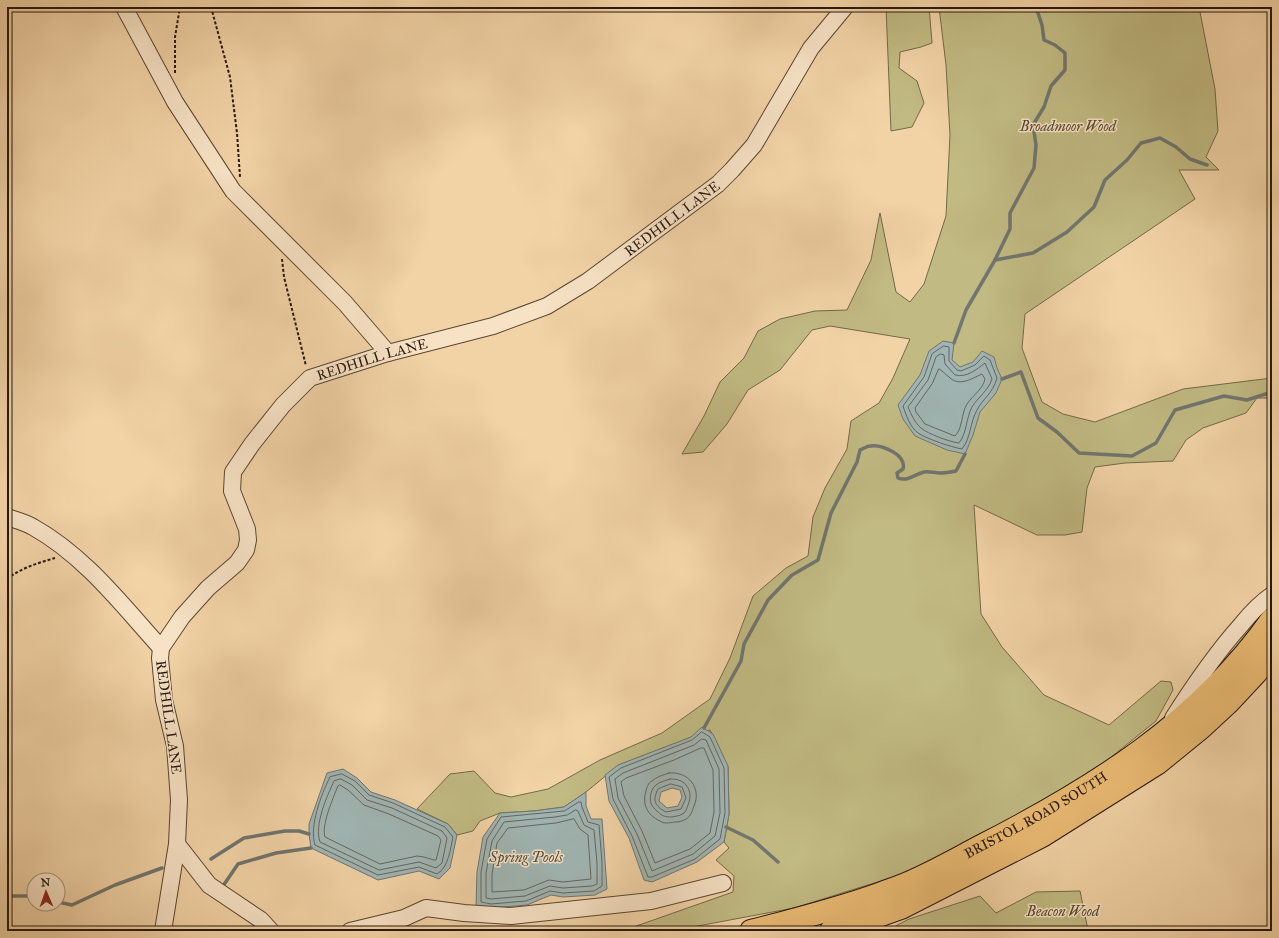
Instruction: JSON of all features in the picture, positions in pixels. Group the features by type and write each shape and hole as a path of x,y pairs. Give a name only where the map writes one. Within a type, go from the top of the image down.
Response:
{"highway":[{"name":"BRISTOL ROAD SOUTH","path":"750,931 855,903 908,884 1032,820 1094,783 1162,736 1188,714 1238,664 1272,619"},
{"name":"BRISTOL ROAD SOUTH","path":"831,931 901,908 1042,836 1158,763 1201,728 1228,703 1256,673 1272,652"}],"street":[{"path":"124,7 175,102 233,191 345,303 388,353"},
{"name":"REDHILL LANE","path":"163,931 177,844 179,800 175,746 164,700 160,658 161,648 182,617 208,588 237,563 246,550 248,540 247,529 232,491 234,472 252,444 283,405 310,378 388,353 493,326 548,306 588,281 718,184 732,170 754,145 811,48 845,7"},
{"path":"7,517 32,526 70,553 92,572 161,648"},
{"path":"1162,736 1206,668 1227,640 1254,609 1272,594"},
{"path":"177,844 209,884 261,920 271,931"},
{"path":"350,931 404,918 426,908 464,914 511,916 651,901 723,883"},
{"path":"862,931 884,914"}],"path":[{"path":"175,102 175,36 180,7"},
{"path":"211,7 230,77 234,100 238,133 240,198"},
{"path":"279,237 284,277 310,378"},
{"path":"7,579 15,572 34,564 70,553"}],"green space":[{"path":"886,7 929,7 932,43 900,52 899,68 917,81 924,103 912,127 891,131"},
{"name":"Broadmoor Wood","path":"939,7 1199,7 1215,89 1218,131 1206,157 1219,170 1179,170 1195,199 1025,314 1022,348 1042,402 1063,414 1095,422 1183,389 1272,378 1272,398 1257,398 1246,413 1203,428 1186,440 1173,461 1125,463 1095,467 1087,488 1082,532 1065,535 1037,535 974,505 981,614 1002,647 1044,695 1109,725 1161,681 1171,682 1173,690 1156,721 1090,774 965,845 903,874 794,908 678,931 622,931 733,892 734,876 716,860 729,848 724,842 729,814 728,767 710,730 619,765 586,792 564,807 500,813 480,821 473,831 457,835 448,824 417,809 450,774 474,771 495,793 511,797 548,789 600,760 662,733 710,699 730,658 753,596 786,568 808,556 813,517 825,488 847,449 851,421 879,403 893,378 910,339 830,326 812,330 780,370 748,390 727,424 703,452 682,454 704,416 720,382 744,358 758,331 780,319 815,311 847,310 871,260 880,213 896,292 910,302 924,284 946,216 950,135 946,65"},
{"name":"Beacon Wood","path":"1080,891 1088,930 1090,931 886,931 909,919 980,896 996,913 1036,892"}],"water":[{"path":"943,341 954,343 952,360 960,367 973,362 982,351 994,357 1002,379 996,393 980,412 965,454 947,450 915,436 903,419 898,405 920,375 929,351"},
{"path":"702,727 713,734 728,766 729,814 724,842 697,862 652,882 644,880 629,838 609,801 605,775 618,765 691,737","holes":["672,788 680,790 682,797 678,806 667,808 659,801 661,792"]},
{"path":"343,769 357,778 371,792 395,800 448,824 457,835 450,868 439,879 419,871 378,880 311,848 309,824 327,773"},
{"name":"Spring Pools","path":"586,792 586,806 591,819 602,819 607,889 595,895 563,897 551,895 527,905 491,908 476,906 477,872 483,837 500,813 564,807"}],"waterway":[{"path":"954,343 966,310 995,260 1010,229 1010,213 1034,168 1036,145 1033,125 1044,107 1051,86 1065,70 1065,53 1055,45 1044,40 1042,25 1036,7"},
{"path":"995,260 1033,253 1067,232 1094,207 1105,180 1127,160 1141,143 1160,138 1176,147 1190,159 1207,165"},
{"path":"1002,379 1021,372 1038,418 1057,432 1079,453 1132,456 1156,443 1175,410 1224,396 1247,400 1272,392"},
{"path":"704,728 741,661 744,644 768,600 792,575 818,560 831,513 857,462 860,450 869,446 875,446 887,449 897,455 903,464 903,469 897,473 898,478 902,479 924,472 942,473 956,471 965,454"},
{"path":"726,827 753,840 778,862"},
{"path":"211,859 244,838 285,831 299,831 309,834"},
{"path":"223,886 238,864 276,853 311,848"},
{"path":"66,904 72,905 115,885 162,868"},
{"path":"7,896 26,896"}]}
